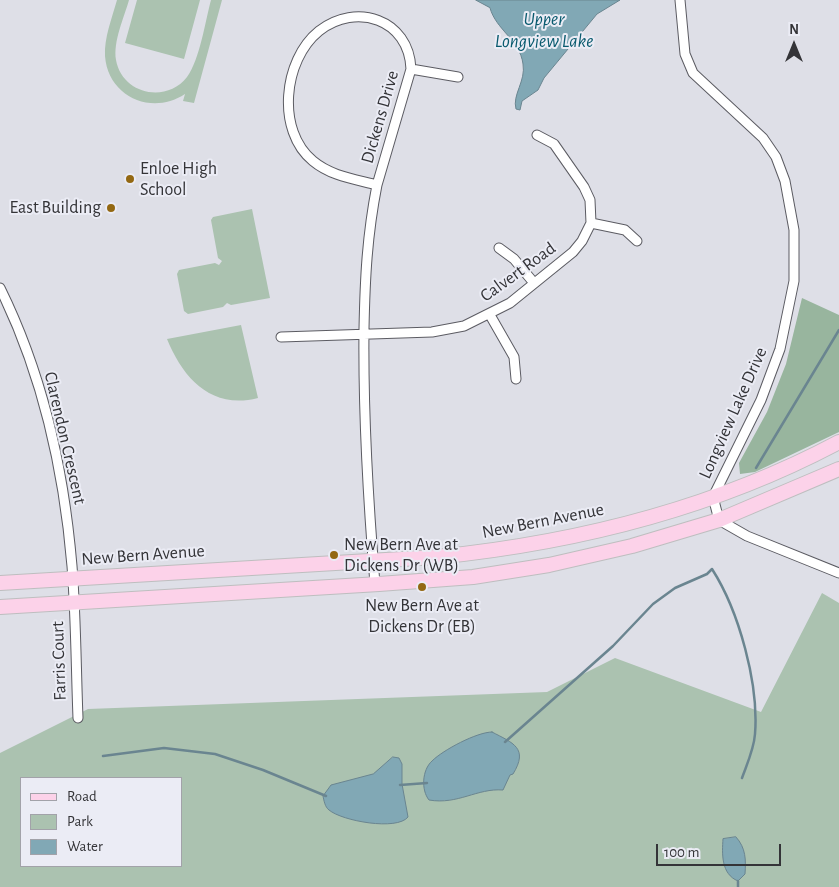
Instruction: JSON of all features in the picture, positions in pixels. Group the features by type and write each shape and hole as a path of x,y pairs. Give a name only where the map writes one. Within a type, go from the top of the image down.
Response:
{"main road":[{"name":"New Bern Avenue","path":"0,583 478,553 555,540 647,518 755,482 839,442"},
{"path":"0,607 473,577 549,565 632,546 719,520 839,469"}],"street":[{"name":"Longview Lake Drive","path":"680,0 685,54 693,73 763,138 776,157 785,181 794,230 794,281 780,349 760,400 713,497 719,520"},
{"name":"Dickens Drive","path":"375,584 363,394 367,238 377,185 411,69 409,49 400,34 386,23 363,18 338,21 318,32 302,50 290,89 289,118 296,141 304,152 325,170 377,185"},
{"path":"411,69 458,77"},
{"path":"537,135 554,144 584,187 590,200 591,223 625,230 637,241"},
{"name":"Calvert Road","path":"281,337 449,330 490,315 510,303 573,252 582,241 591,223"},
{"path":"499,248 514,259 534,283"},
{"name":"Clarendon Crescent","path":"0,288 28,356 50,432 64,508 74,602"},
{"path":"490,315 514,357 516,379"},
{"path":"719,520 747,536 839,573"},
{"name":"Farris Court","path":"74,602 78,718"}],"green space":[{"path":"117,0 129,0 115,53 120,72 127,81 136,87 146,91 157,92 168,91 187,77 199,51 211,0 222,0 194,103 183,101 185,94 159,103 134,99 123,92 114,82 108,70 105,49"},
{"path":"137,0 200,0 184,59 125,43"},
{"path":"252,209 270,298 231,305 227,303 223,307 188,314 184,311 177,274 179,270 215,263 219,265 222,261 218,258 211,220 213,217"},
{"path":"802,298 839,315 839,432 755,472 740,474 739,463 767,412 786,364"},
{"path":"241,325 258,398 241,401 213,395 201,388 181,366 167,339"},
{"path":"822,593 839,603 839,887 0,887 0,753 88,709 547,692 615,658 761,712"}],"water":[{"name":"Upper Longview Lake","path":"476,0 620,0 597,14 544,78 538,90 522,101 520,110 516,109 515,104 523,76 521,56 513,42 497,23 490,8"},
{"path":"492,732 512,743 519,752 518,765 513,774 510,775 503,790 485,791 458,799 429,800 426,796 424,780 426,769 432,761 460,742"},
{"path":"393,757 399,758 402,764 402,784 408,817 393,823 369,823 345,818 328,809 323,796 331,785 373,774"},
{"path":"736,837 742,845 745,859 745,874 738,881 728,874 724,863 723,851 723,839"}],"waterway":[{"path":"756,468 839,330"},
{"path":"505,742 613,646 653,604 675,588 707,574 712,569 722,586 739,626 754,693 755,734 742,778"},
{"path":"103,756 164,748 215,754 263,770 326,796"},
{"path":"400,785 427,783"},
{"path":"738,881 738,887"}],"place":[{"name":"Enloe High School","path":"130,179"},
{"name":"East Building","path":"111,208"},
{"name":"New Bern Ave at Dickens Dr (WB)","path":"334,555"},
{"name":"New Bern Ave at Dickens Dr (EB)","path":"422,587"}]}
